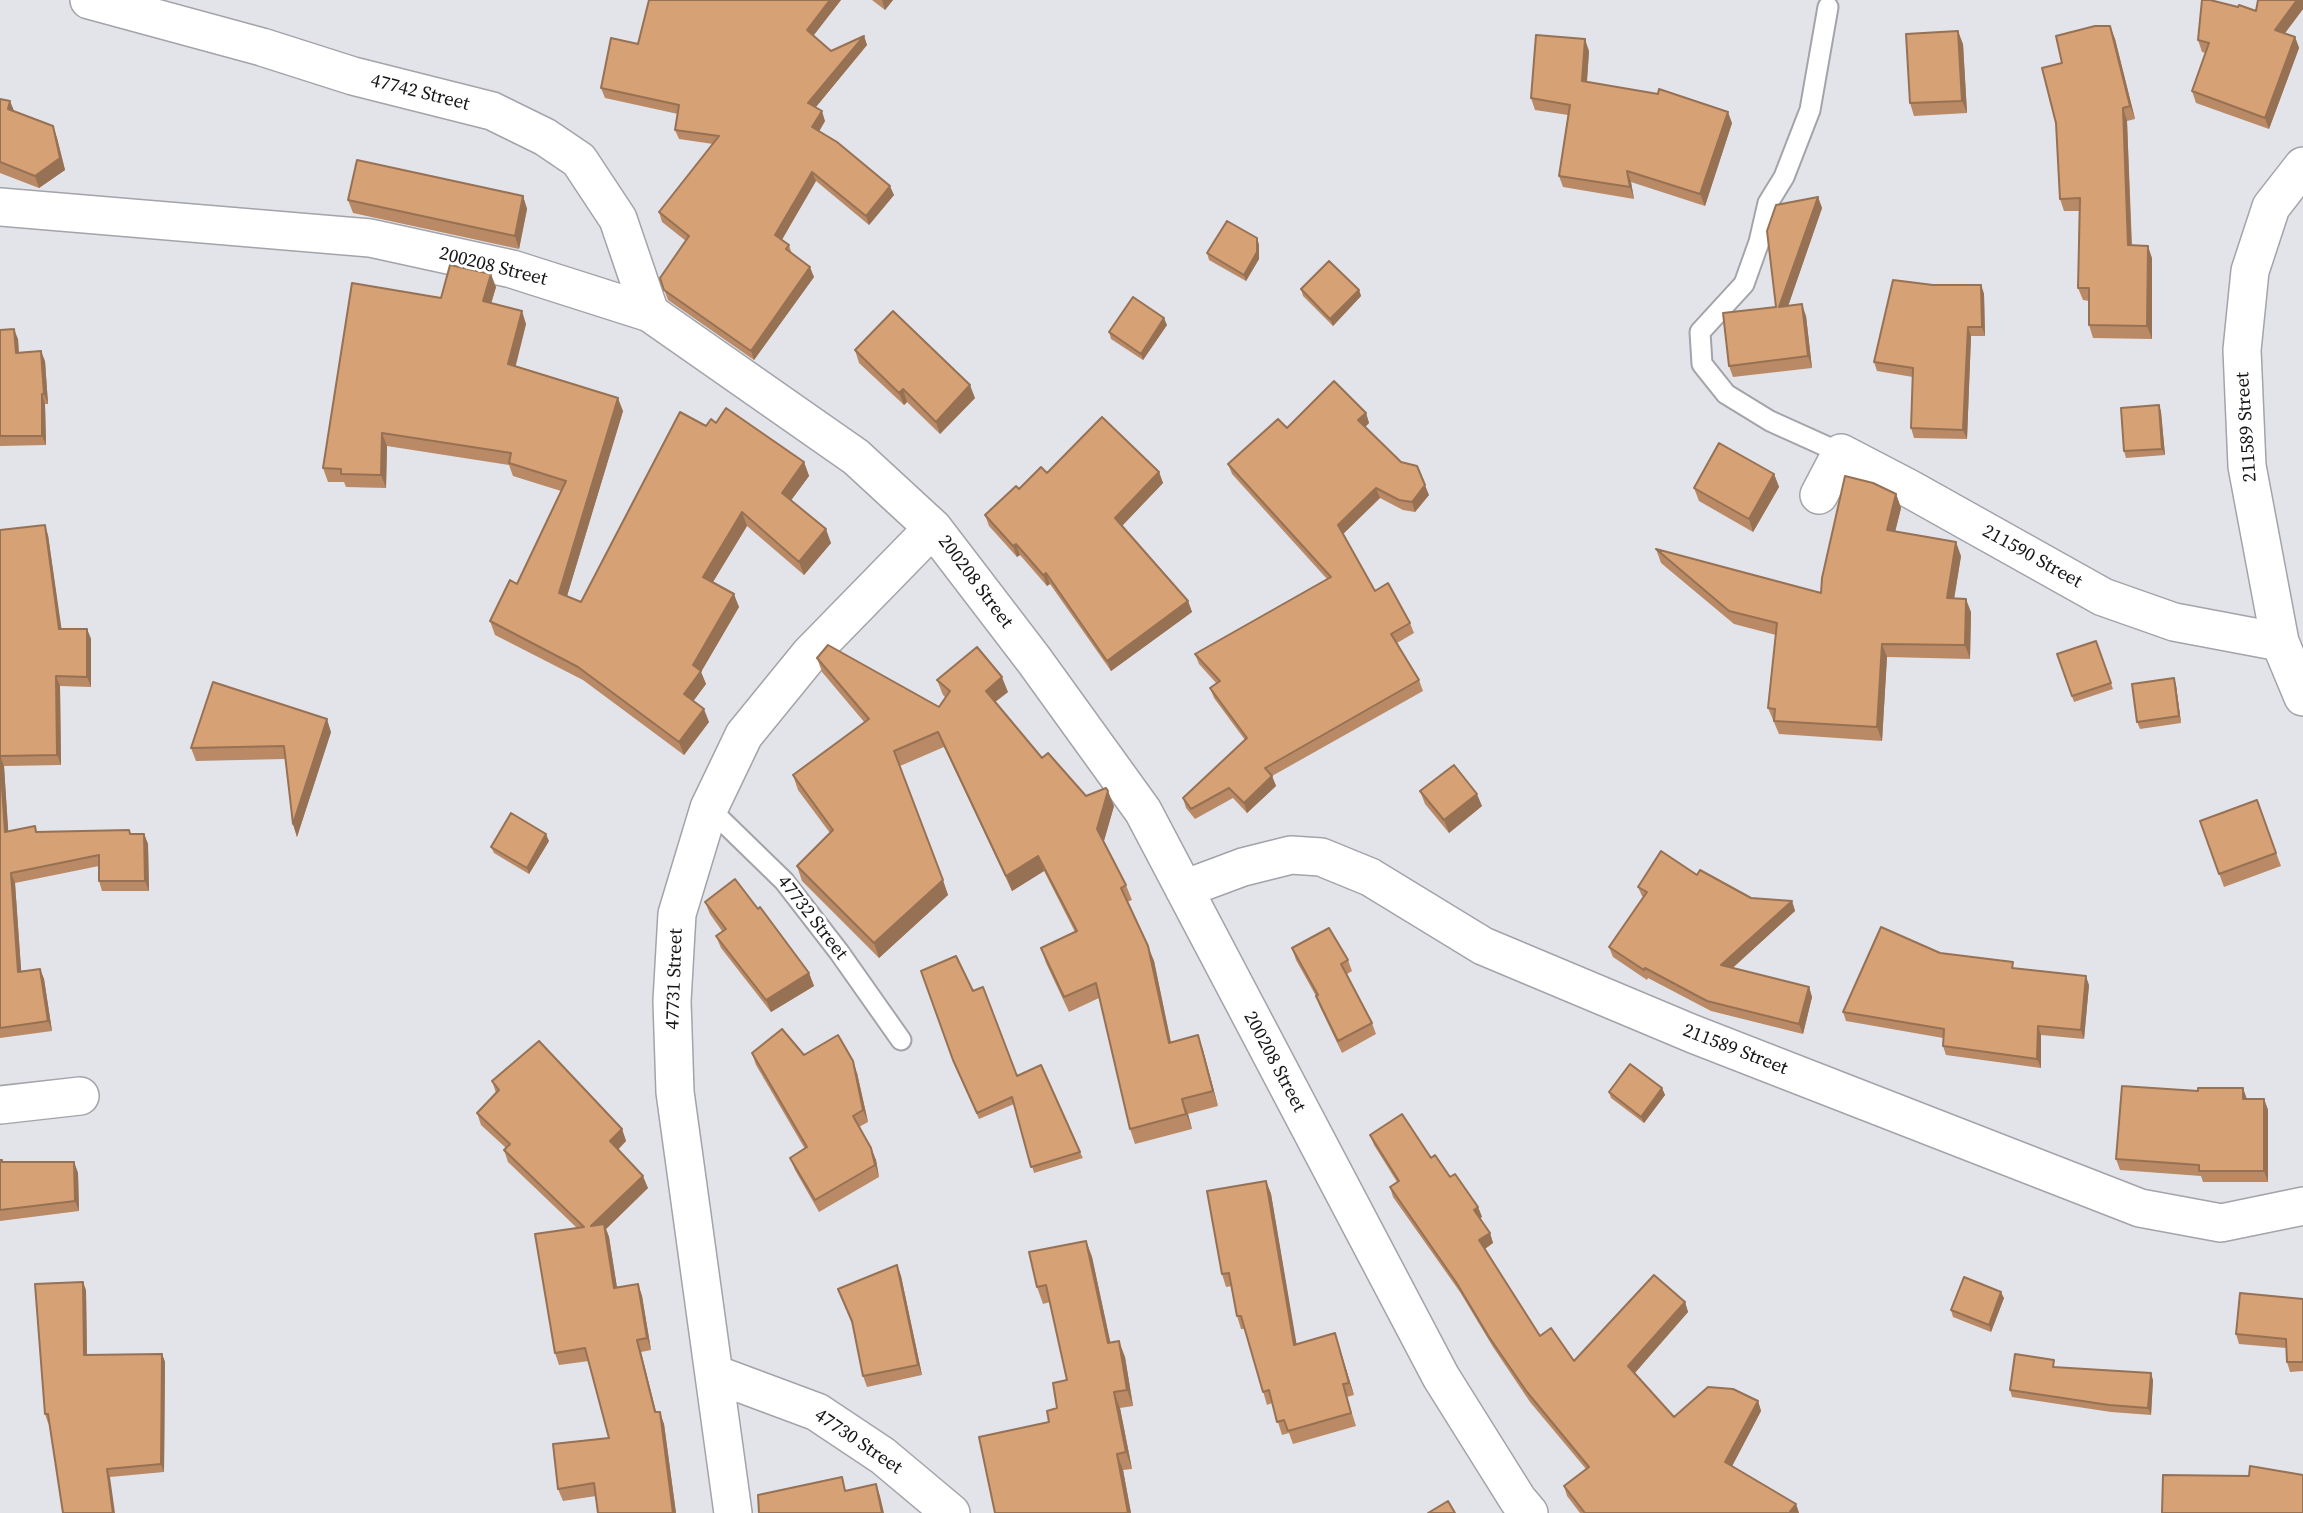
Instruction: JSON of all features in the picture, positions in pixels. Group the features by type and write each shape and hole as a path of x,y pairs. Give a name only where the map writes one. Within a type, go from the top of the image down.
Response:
{"street":[{"name":"47742 Street","path":"89,0 262,47 353,76 492,111 545,137 579,160 618,219 650,313"},
{"name":"211589 Street","path":"2303,166 2271,207 2250,271 2242,350 2247,466 2280,642 2303,696"},
{"name":"200208 Street","path":"0,207 370,238 512,269 650,313 856,457 933,528 1034,660 1143,811 1441,1377 1518,1500 1530,1513"},
{"path":"1819,495 1841,453"},
{"name":"211590 Street","path":"1841,453 2103,597 2174,622 2280,642"},
{"name":"47731 Street","path":"733,1513 675,1092 672,1001 677,914 709,808 744,735 810,654 933,528"},
{"name":"211589 Street","path":"1184,889 1243,867 1291,855 1321,857 1370,877 1483,946 1693,1034 2140,1208 2221,1223 2303,1206"},
{"path":"0,1105 80,1097"},
{"name":"47730 Street","path":"715,1374 817,1412 883,1456 951,1513"}],"lane":[{"path":"1828,7 1810,110 1784,177 1768,203 1759,242 1744,284 1700,332 1702,364 1727,394 1770,421 1841,453"},
{"name":"47732 Street","path":"709,808 784,881 839,951 901,1040"}],"building":[{"path":"649,0 830,0 807,30 831,51 864,36 808,103 822,111 812,127 837,142 890,186 866,216 812,172 775,235 789,245 786,249 810,267 751,351 664,290 660,278 689,236 659,212 719,136 675,130 679,105 601,88 611,38 638,44"},
{"path":"2202,0 2238,7 2239,5 2256,11 2258,0 2297,0 2275,30 2295,37 2265,118 2192,91 2209,43 2198,40"},
{"path":"2095,26 2110,26 2130,106 2123,108 2128,245 2148,246 2147,326 2089,325 2089,288 2078,288 2080,198 2060,199 2056,123 2042,68 2062,63 2056,36"},
{"path":"1958,31 1962,101 1910,103 1906,34"},
{"path":"1536,35 1585,39 1582,81 1658,94 1659,89 1728,112 1700,194 1627,171 1630,187 1559,176 1570,105 1531,98"},
{"path":"0,99 10,101 8,109 53,126 60,158 35,176 0,162"},
{"path":"357,160 523,196 515,236 348,200"},
{"path":"1818,197 1779,307 1802,304 1808,356 1729,366 1723,313 1776,307 1767,231 1776,205"},
{"path":"1227,221 1257,238 1257,252 1244,275 1207,253"},
{"path":"1329,261 1359,290 1330,319 1301,289"},
{"path":"450,265 491,274 483,301 522,311 508,364 618,398 559,593 581,602 680,412 706,426 711,419 716,423 726,408 804,462 782,493 826,529 799,562 742,512 703,577 734,594 693,665 701,671 684,694 704,709 679,742 578,667 490,621 510,580 517,584 566,481 509,463 511,453 382,433 381,475 341,474 341,469 323,468 352,283 441,298"},
{"path":"1893,280 1933,285 1981,285 1982,327 1968,327 1963,430 1911,428 1913,368 1874,362"},
{"path":"1133,297 1164,318 1141,354 1109,332"},
{"path":"893,311 970,385 936,422 903,389 899,393 855,350"},
{"path":"14,329 16,353 41,351 44,394 42,436 0,436 0,330"},
{"path":"1334,381 1366,413 1358,420 1401,462 1417,466 1425,485 1412,502 1399,500 1376,488 1338,525 1375,591 1388,583 1410,623 1391,634 1419,680 1265,768 1272,776 1244,803 1229,788 1191,809 1183,798 1247,738 1210,688 1220,681 1195,654 1331,577 1228,464 1278,419 1287,428"},
{"path":"2159,405 2162,449 2124,451 2121,408"},
{"path":"1102,417 1159,472 1115,518 1188,601 1107,661 1046,573 1043,575 1016,544 1013,546 985,515 1016,486 1019,489 1041,467 1047,473"},
{"path":"1719,443 1774,474 1749,519 1694,488"},
{"path":"1845,476 1873,483 1896,494 1887,530 1956,542 1947,598 1966,599 1965,645 1882,644 1877,727 1774,721 1775,709 1768,708 1777,623 1729,611 1656,549 1821,593"},
{"path":"45,525 59,629 87,629 87,677 56,676 57,755 0,756 0,530"},
{"path":"2096,641 2111,683 2072,696 2057,654"},
{"path":"828,645 939,707 950,691 937,680 977,647 1002,677 986,691 1042,758 1048,753 1086,796 1106,788 1108,791 1097,829 1126,885 1121,888 1148,946 1169,1043 1198,1035 1213,1091 1182,1099 1186,1114 1130,1129 1096,983 1064,997 1041,948 1077,931 1038,856 1006,876 938,732 894,751 943,880 874,943 797,866 833,830 793,775 869,719 817,658"},
{"path":"2174,678 2179,716 2137,722 2132,684"},
{"path":"213,682 327,719 293,824 284,746 191,748"},
{"path":"0,756 5,832 35,826 36,832 129,830 130,834 144,834 145,881 99,881 99,855 11,873 18,972 40,969 48,1021 0,1028"},
{"path":"1454,765 1477,794 1444,820 1420,791"},
{"path":"2257,800 2276,853 2219,874 2200,821"},
{"path":"511,813 546,834 527,868 491,847"},
{"path":"1661,851 1697,875 1700,870 1751,898 1792,901 1721,965 1809,987 1799,1024 1707,1001 1645,968 1644,970 1609,947 1647,892 1638,887"},
{"path":"735,879 758,909 760,907 809,973 766,1000 716,936 726,929 705,902"},
{"path":"1881,927 1940,953 2013,962 2012,968 2086,976 2081,1030 2038,1026 2037,1059 1943,1046 1944,1029 1843,1012"},
{"path":"1329,928 1348,960 1341,964 1372,1023 1338,1041 1316,996 1318,995 1292,948"},
{"path":"956,956 973,991 983,987 1017,1076 1041,1065 1080,1152 1031,1167 1012,1097 977,1113 953,1060 921,971"},
{"path":"782,1029 804,1055 838,1035 853,1061 863,1110 853,1116 871,1148 875,1165 815,1200 790,1158 807,1147 752,1053"},
{"path":"539,1041 622,1129 610,1141 643,1176 591,1226 604,1224 614,1288 638,1284 647,1338 637,1340 655,1412 660,1412 673,1513 598,1513 594,1483 558,1489 553,1444 609,1438 585,1348 555,1353 535,1234 584,1227 504,1150 510,1144 477,1113 499,1090 492,1081"},
{"path":"1630,1064 1662,1088 1641,1117 1609,1092"},
{"path":"2122,1086 2198,1091 2198,1088 2243,1088 2243,1099 2264,1099 2264,1171 2199,1171 2199,1165 2116,1159"},
{"path":"1402,1114 1431,1158 1435,1155 1450,1177 1455,1174 1478,1207 1474,1210 1490,1233 1479,1240 1540,1336 1551,1328 1574,1361 1654,1275 1685,1302 1628,1366 1674,1417 1708,1387 1733,1389 1758,1401 1725,1462 1796,1504 1789,1513 1585,1513 1564,1486 1589,1467 1527,1392 1390,1187 1399,1181 1370,1135"},
{"path":"0,1160 74,1162 75,1201 0,1210"},
{"path":"1266,1181 1294,1345 1335,1333 1349,1383 1343,1384 1351,1413 1288,1431 1284,1420 1277,1422 1269,1390 1263,1392 1241,1316 1237,1316 1229,1273 1222,1274 1207,1191"},
{"path":"1086,1241 1108,1343 1119,1341 1127,1390 1114,1392 1126,1452 1117,1454 1128,1513 995,1513 979,1437 1049,1422 1047,1411 1057,1408 1053,1383 1067,1380 1046,1285 1037,1287 1029,1252"},
{"path":"897,1265 918,1365 863,1376 852,1321 838,1289"},
{"path":"1964,1277 2001,1292 1989,1325 1951,1310"},
{"path":"83,1282 84,1355 162,1354 161,1464 107,1469 113,1513 63,1513 48,1414 45,1414 35,1284"},
{"path":"2240,1293 2303,1299 2303,1362 2287,1362 2286,1339 2236,1334"},
{"path":"2015,1354 2054,1360 2053,1367 2151,1373 2148,1408 2010,1390"},
{"path":"2250,1466 2303,1475 2303,1513 2162,1513 2163,1475 2249,1476"},
{"path":"842,1477 845,1491 876,1484 882,1513 759,1513 758,1495"},
{"path":"1448,1501 1455,1513 1428,1513"}]}
